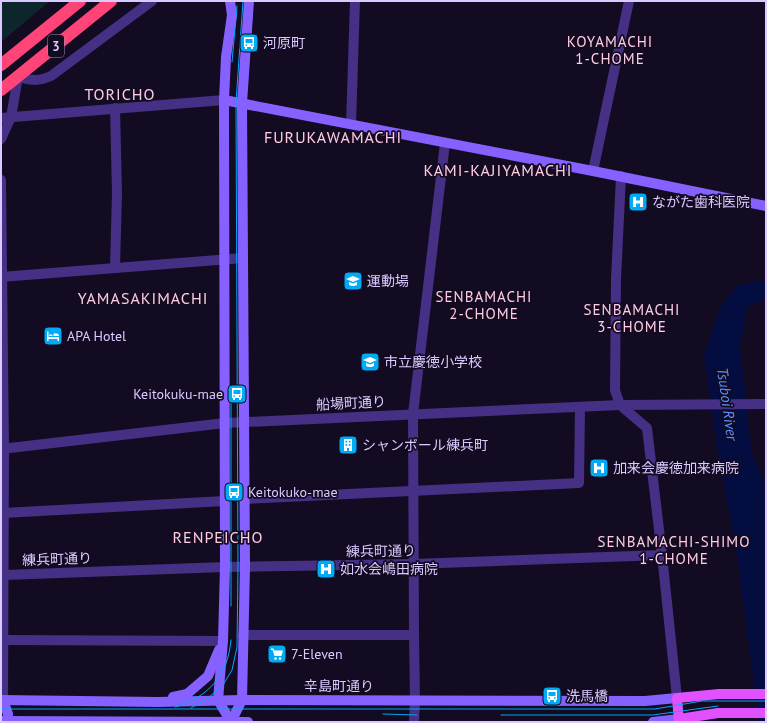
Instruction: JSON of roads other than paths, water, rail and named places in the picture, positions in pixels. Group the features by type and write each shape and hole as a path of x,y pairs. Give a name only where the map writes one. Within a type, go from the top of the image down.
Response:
{"highway":[{"name":"3","path":"1,65 80,1"},
{"name":"3","path":"1,90 111,1"}],"main road":[{"path":"766,694 720,694 677,698 679,720 718,713 766,713"}],"street":[{"path":"1,140 18,77 34,81 51,76 152,1"},
{"path":"230,1 232,15 226,58 224,100 225,567 223,641 218,700 231,722"},
{"path":"231,722 242,700 245,567 242,103 249,1"},
{"path":"351,124 355,1"},
{"path":"593,170 629,1"},
{"path":"6,117 224,100 593,170 766,206"},
{"path":"115,108 117,193 115,268"},
{"path":"414,722 416,701 413,564 413,414 445,143"},
{"path":"621,176 616,279 615,390 620,405 647,428 677,698"},
{"path":"1,180 4,575 2,700 8,714 5,721 248,722"},
{"path":"2,277 243,258"},
{"name":"船場町通り","path":"2,449 225,423 620,405 761,404"},
{"path":"244,499 579,483 580,407"},
{"path":"3,513 225,501"},
{"name":"練兵町通り","path":"4,575 225,567 413,564 662,555"},
{"path":"243,634 414,635"},
{"path":"4,640 223,641"},
{"path":"158,702 187,694 208,676 223,641"},
{"name":"辛島町通り","path":"2,700 158,702 218,700 645,701 677,698"},
{"path":"653,722 679,720"}],"water":[{"name":"Tsuboi River","path":"766,280 766,298 747,308 740,348 752,454 766,485 766,722 759,722 736,549 717,448 704,354 721,306 737,285"}],"tram line":[{"path":"191,708 207,699 223,685 232,670 237,647 236,102 243,1"},
{"path":"232,62 237,6"},
{"path":"231,388 231,606"},
{"path":"175,707 198,697 215,683 226,664 231,640"},
{"path":"1,709 655,709 702,701 766,701"},
{"path":"501,715 653,715 718,706"},
{"path":"383,714 417,715"}],"place":[{"name":"河原町","path":"249,43"},
{"name":"ながた歯科医院","path":"638,202"},
{"name":"運動場","path":"353,281"},
{"name":"APA Hotel","path":"53,336"},
{"name":"市立慶徳小学校","path":"370,362"},
{"name":"Keitokuku-mae","path":"237,394"},
{"name":"シャンボール練兵町","path":"348,445"},
{"name":"加来会慶徳加来病院","path":"599,468"},
{"name":"Keitokuko-mae","path":"234,492"},
{"name":"如水会嶋田病院","path":"326,569"},
{"name":"7-Eleven","path":"277,654"},
{"name":"洗馬橋","path":"552,696"}],"district":[{"name":"KOYAMACHI 1-CHOME","path":"610,50"},
{"name":"TORICHO","path":"120,94"},
{"name":"FURUKAWAMACHI","path":"333,137"},
{"name":"KAMI-KAJIYAMACHI","path":"498,170"},
{"name":"YAMASAKIMACHI","path":"143,298"},
{"name":"SENBAMACHI 2-CHOME","path":"484,306"},
{"name":"SENBAMACHI 3-CHOME","path":"632,318"},
{"name":"RENPEICHO","path":"218,537"},
{"name":"SENBAMACHI-SHIMO 1-CHOME","path":"674,550"}]}
